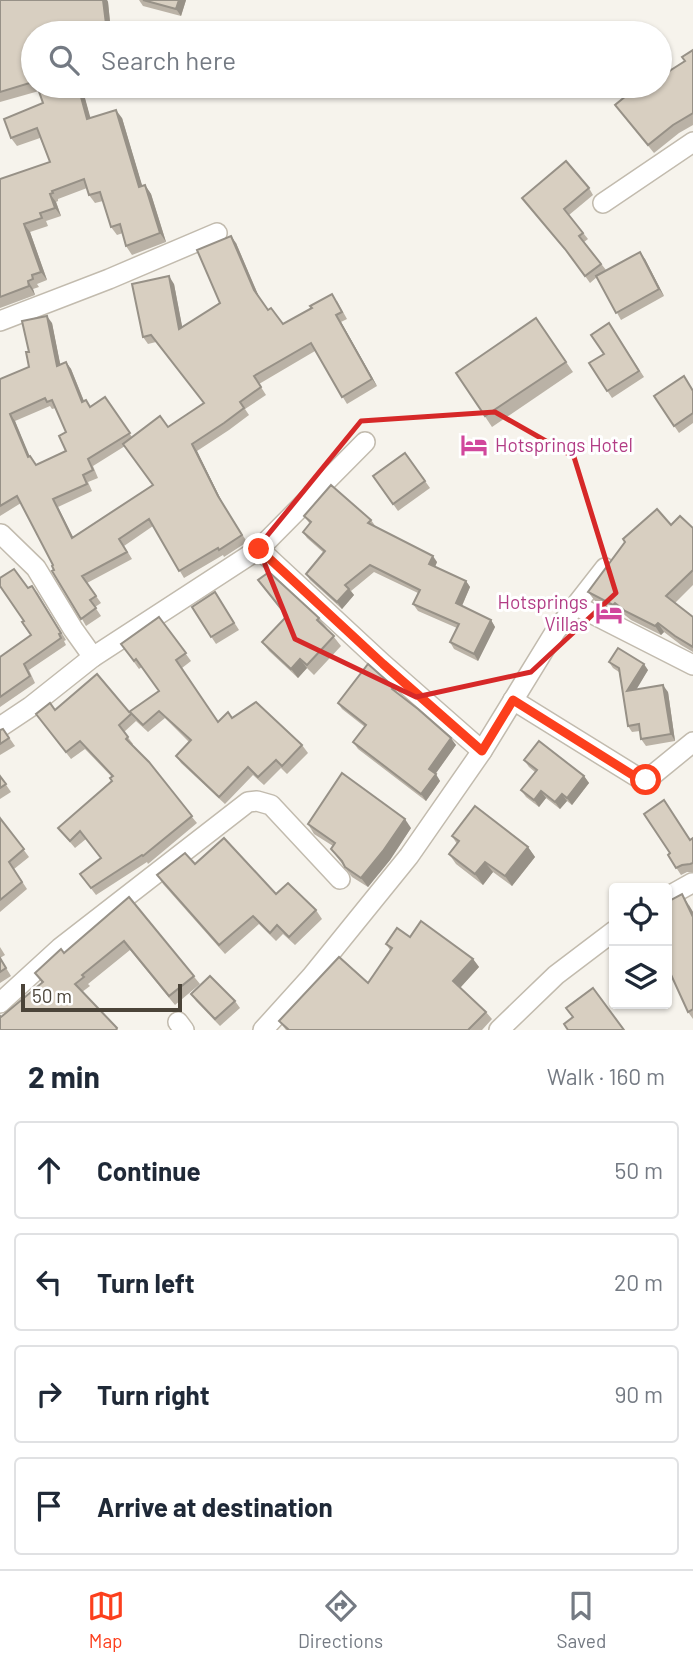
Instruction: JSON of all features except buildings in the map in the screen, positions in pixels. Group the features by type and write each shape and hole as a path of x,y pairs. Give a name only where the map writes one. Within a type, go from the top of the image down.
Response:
{"street":[{"path":"603,203 693,142"},
{"path":"0,321 217,233"},
{"path":"0,727 93,657 259,549 365,442"},
{"path":"1,534 36,568 93,657"},
{"path":"259,549 482,751"},
{"path":"262,1030 311,977 409,856 482,751 555,632 605,568"},
{"path":"577,606 693,665"},
{"path":"513,700 642,780 649,778 693,743"},
{"path":"0,1003 60,948 248,802 257,801 271,805 340,879"},
{"path":"672,894 692,883"},
{"path":"499,1030 556,975 609,935"}],"highlighted area":[{"path":"495,412 574,457 616,593 531,672 416,697 295,639 258,547 361,421"}],"place":[{"name":"Hotsprings Hotel","path":"474,445"},
{"name":"Hotsprings Villas","path":"609,613"}],"route":[{"path":"259,549 482,751 513,700 639,779 646,780"}]}
